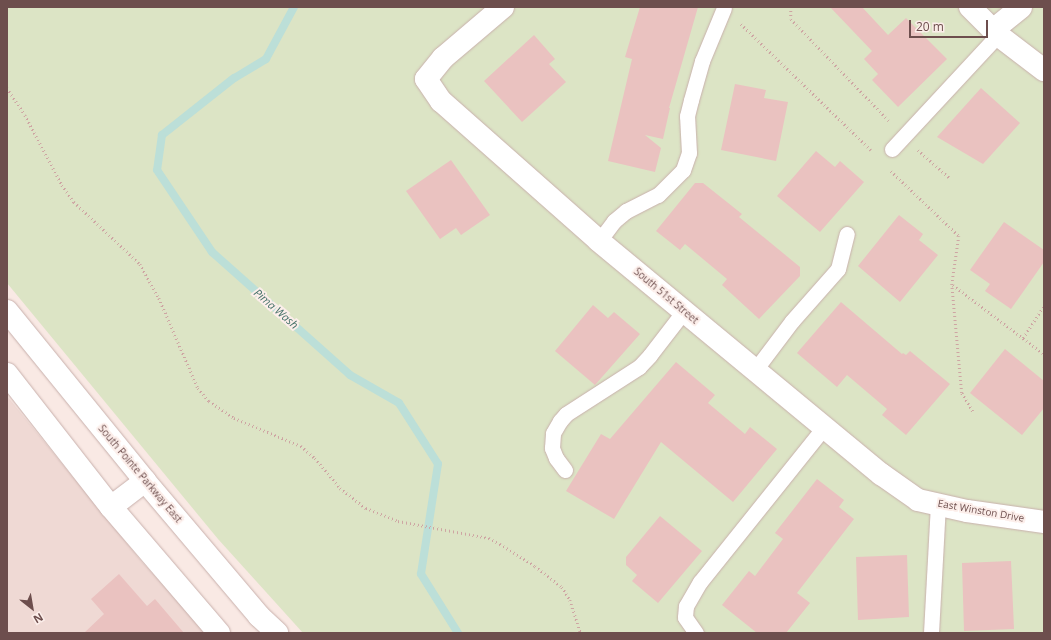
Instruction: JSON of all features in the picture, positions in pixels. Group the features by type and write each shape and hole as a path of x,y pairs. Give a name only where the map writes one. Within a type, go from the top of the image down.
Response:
{"street":[{"name":"South 51st Street","path":"503,7 443,58 426,79 441,101 599,241 881,474 928,502"},
{"path":"970,7 996,32 1044,70"},
{"path":"996,32 1021,7"},
{"name":"South Pointe Parkway East","path":"7,311 145,481 270,631"},
{"path":"7,374 111,507 220,633"},
{"path":"111,507 145,481"},
{"name":"East Winston Drive","path":"928,502 967,511 1044,522"}],"lane":[{"path":"599,241 614,221 626,211 658,195 683,170 689,153 687,116 691,100 702,61 724,8"},
{"path":"892,148 996,32"},
{"path":"755,370 792,321 838,269 847,234"},
{"path":"565,470 556,458 552,448 553,433 560,421 570,411 638,367 650,355 684,311"},
{"path":"696,633 685,617 686,606 700,582 824,427"},
{"path":"928,502 931,633"}],"path":[{"path":"791,7 791,19 904,136 950,178"},
{"path":"724,8 875,155"},
{"path":"7,88 25,115 62,185 74,202 140,264 159,298 198,388 208,401 234,418 301,446 315,458 340,488 366,508 398,521 489,538 536,566 562,587 570,600 581,633"},
{"path":"886,166 959,236 952,284 962,393 974,413"},
{"path":"952,284 1044,354"},
{"path":"1023,338 1044,306"}],"shaded area":[{"path":"7,396 142,562 208,633 7,633"}],"green space":[{"path":"7,7 1044,7 1044,633 303,633 218,539 7,283"}],"building":[{"path":"640,7 698,7 669,108 663,139 645,135 661,148 655,172 608,161 632,59 625,57"},
{"path":"830,7 862,7 888,35 906,18 947,59 898,107 872,80 878,74 864,59 872,51"},
{"path":"534,35 555,59 549,64 566,82 522,122 484,81"},
{"path":"735,84 766,90 764,98 788,102 776,161 721,150"},
{"path":"981,88 1020,123 983,164 937,137"},
{"path":"816,151 835,167 840,161 864,182 820,232 777,196"},
{"path":"451,160 490,215 461,235 456,228 440,239 406,191"},
{"path":"695,183 703,183 742,214 739,217 800,267 800,276 759,319 722,285 727,279 685,244 680,250 656,231"},
{"path":"899,215 923,234 919,240 938,255 900,302 858,266"},
{"path":"1004,222 1044,250 1044,262 1011,309 985,291 990,284 970,270"},
{"path":"841,302 902,354 903,353 906,355 910,351 950,384 906,435 882,415 887,409 847,375 837,387 797,353"},
{"path":"593,305 608,318 614,312 640,334 595,385 555,351"},
{"path":"1005,349 1044,381 1044,408 1022,435 970,393"},
{"path":"676,362 715,395 708,403 745,434 750,427 777,449 733,502 661,442 614,519 566,491 601,434 610,439"},
{"path":"817,479 844,500 839,507 854,519 797,593 810,603 786,633 757,633 722,605 749,571 755,576 783,539 775,533"},
{"path":"660,516 702,551 658,603 632,581 637,575 626,565 626,557"},
{"path":"907,555 909,617 858,620 856,557"},
{"path":"1011,561 1014,629 964,631 962,563"},
{"path":"119,574 147,606 155,599 184,633 84,633 104,614 91,599"}],"waterway":[{"name":"Pima Wash","path":"294,7 266,59 234,78 162,135 157,170 212,252 350,375 399,403 438,464 421,574 458,633"}]}
